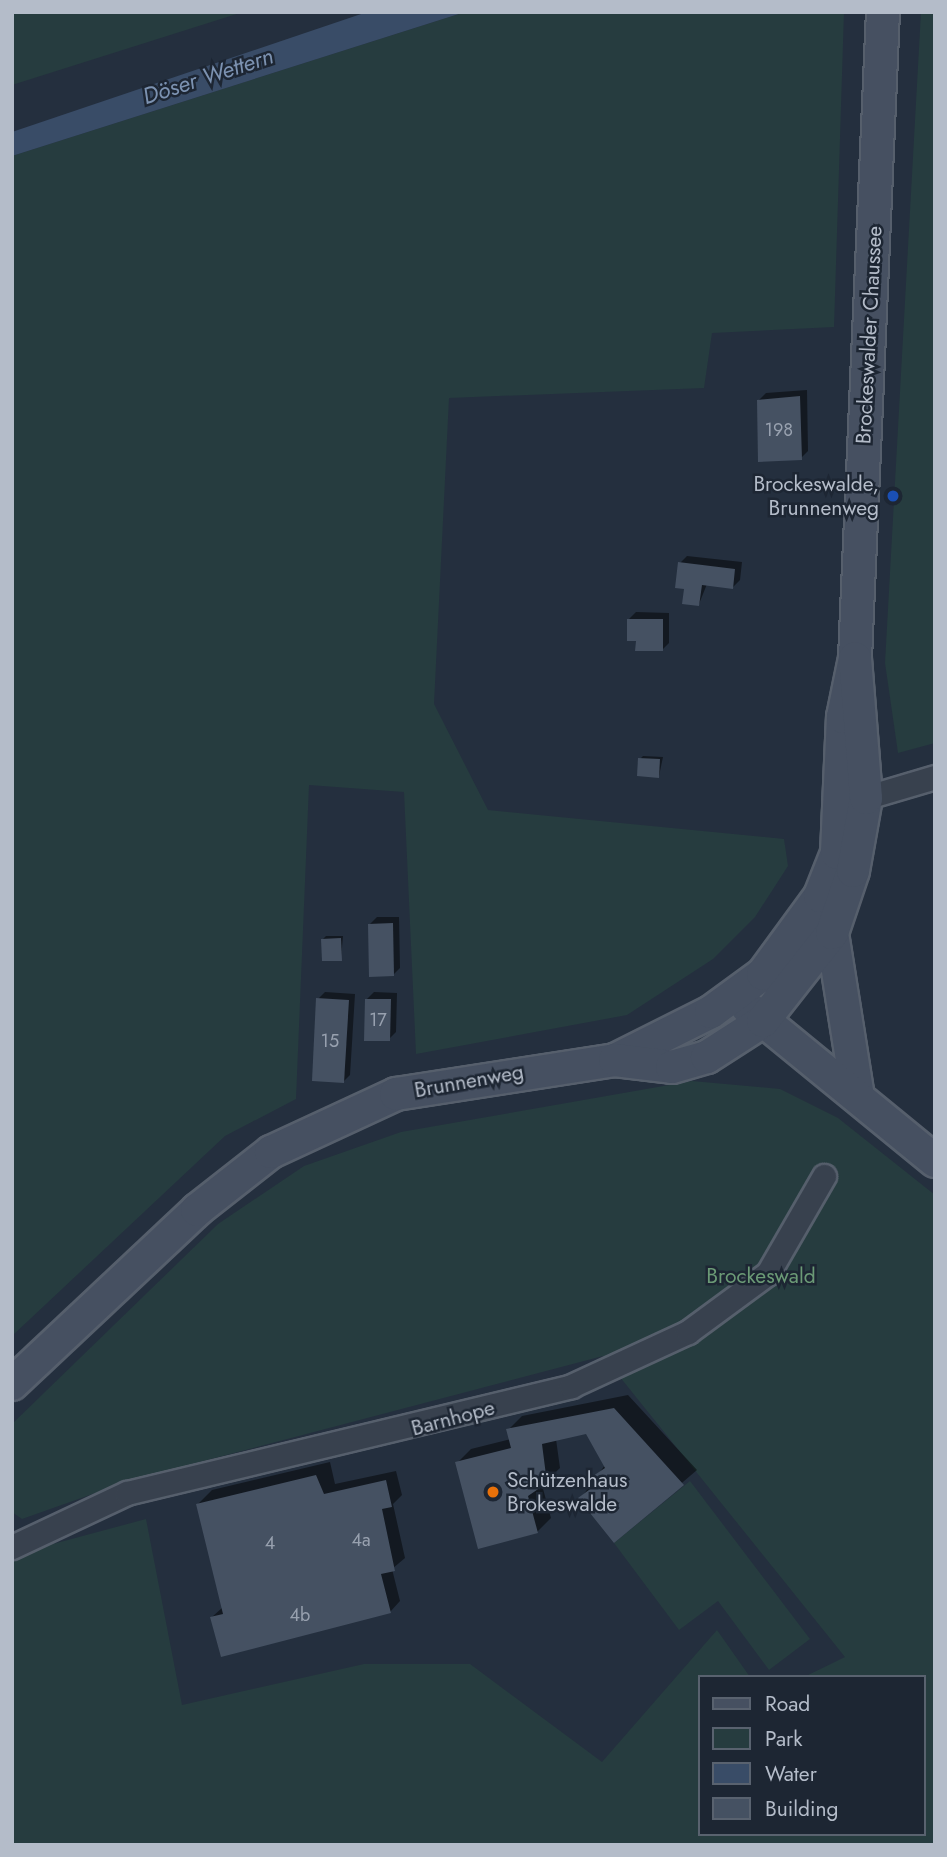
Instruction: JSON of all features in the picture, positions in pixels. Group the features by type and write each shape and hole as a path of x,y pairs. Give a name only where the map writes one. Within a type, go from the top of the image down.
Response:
{"street":[{"name":"Brockeswalder Chaussee","path":"615,1060 736,996 790,943 820,896 855,801 839,755 855,658 883,12"},
{"path":"855,801 935,778"},
{"name":"Brunnenweg","path":"12,1384 197,1210 271,1152 396,1094 615,1060 672,1067 707,1057 763,1021 832,933 853,871 855,801"},
{"path":"832,933 857,1091"},
{"path":"736,996 763,1021 857,1091 935,1161"},
{"name":"Barnhope","path":"12,1547 127,1493 571,1386 688,1332 768,1273 824,1176"}],"green space":[{"path":"12,12 243,12 12,85"},
{"path":"465,12 844,12 834,327 712,333 704,388 449,398 434,704 488,810 784,839 788,866 755,917 713,959 627,1015 416,1054 404,792 309,785 296,1099 225,1136 12,1336 12,156"},
{"path":"921,12 935,12 935,743 898,753 885,663"},
{"name":"Brockeswald","path":"692,1081 780,1089 838,1118 935,1195 935,1845 12,1845 12,1555 146,1519 182,1705 364,1664 470,1664 602,1762 717,1630 749,1675 698,1675 698,1836 926,1836 926,1675 808,1675 845,1657 603,1356 135,1479 22,1519 12,1512 12,1424 218,1224 304,1166 401,1132"},
{"path":"690,1481 810,1639 769,1670 718,1601 679,1630 614,1543"}],"water":[{"name":"Döser Wettern","path":"367,12 465,12 12,156 12,132"}],"building":[{"path":"800,396 802,460 758,462 757,400"},
{"path":"678,562 735,569 733,589 702,585 699,606 682,604 684,589 675,588"},
{"path":"627,619 663,619 663,651 635,651 636,641 627,641"},
{"path":"638,758 660,759 659,778 637,776"},
{"path":"393,923 394,976 369,977 368,924"},
{"path":"341,938 342,961 322,961 321,939"},
{"path":"316,998 349,1000 344,1083 312,1081"},
{"path":"365,999 391,999 390,1041 364,1041"},
{"path":"614,1408 684,1485 614,1543 578,1498 593,1487 587,1480 605,1468 586,1434 542,1444 547,1483 528,1496 538,1533 478,1549 455,1462 511,1448 506,1429"},
{"path":"316,1475 324,1494 386,1480 392,1507 382,1509 395,1571 381,1574 391,1613 221,1657 210,1617 223,1614 196,1504"}],"place":[{"name":"Brockeswalde, Brunnenweg","path":"893,496"},
{"name":"Schützenhaus Brokeswalde","path":"493,1492"}]}
